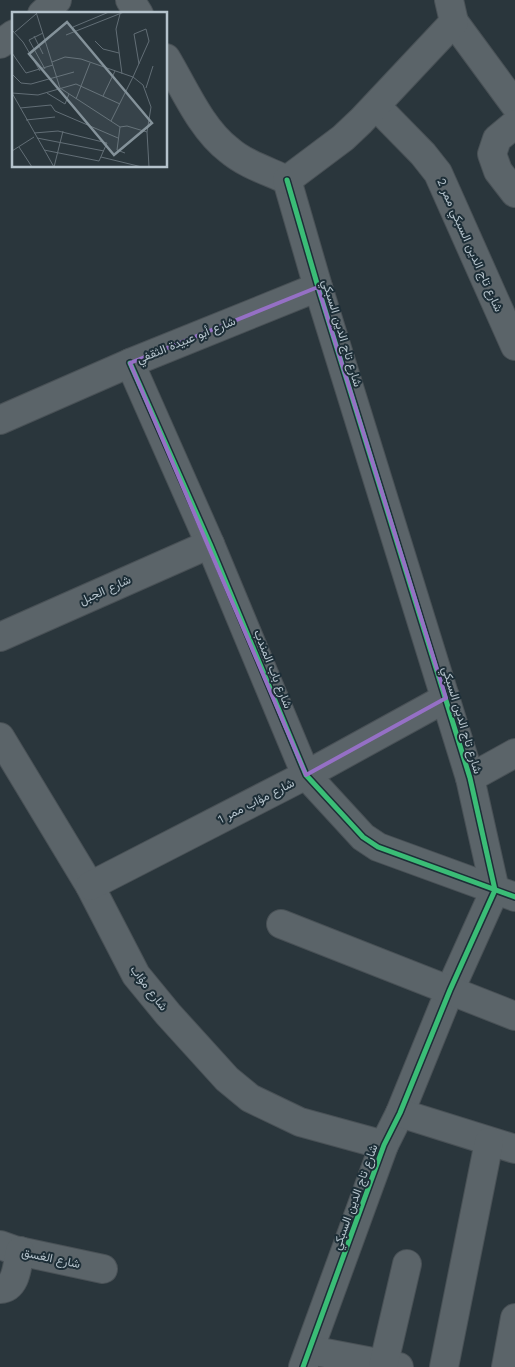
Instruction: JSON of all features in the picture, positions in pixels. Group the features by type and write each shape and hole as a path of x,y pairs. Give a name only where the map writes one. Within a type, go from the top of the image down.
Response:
{"street":[{"path":"44,12 57,0"},
{"path":"130,0 138,12"},
{"path":"168,61 207,128 217,141 245,160 287,180 343,138 376,106 451,11 515,106"},
{"path":"0,44 12,35"},
{"name":"شارع تاج الدين السبكي ممر 2","path":"376,106 423,154 438,173 515,346"},
{"path":"515,124 497,139 492,154 498,171 515,193"},
{"name":"شارع تاج الدين السبكي","path":"287,180 318,287 505,894 450,990 400,1113 384,1145 306,1359"},
{"name":"شارع أبو عبيدة الثقفي","path":"0,420 130,363 318,287"},
{"name":"شارع باب المندب","path":"130,363 210,544 306,775 364,837 378,847 505,894"},
{"name":"شارع الجبل","path":"0,637 210,544"},
{"name":"شارع مؤاب ممر 1","path":"90,886 306,775 446,698"},
{"name":"شارع مؤاب","path":"0,736 90,886 136,975 227,1079 250,1098 300,1122 384,1145"},
{"path":"470,778 515,753"},
{"path":"281,924 515,1016"},
{"path":"400,1113 515,1149"},
{"path":"444,1367 489,1142"},
{"path":"0,1290 10,1284 15,1278 10,1248"},
{"name":"شارع الغسق","path":"10,1248 103,1269"},
{"path":"306,1359 388,1366 406,1264"},
{"path":"506,1367 515,1318"}],"highlighted area":[{"path":"318,287 446,698 306,775 130,363"}],"cycle path":[{"path":"287,180 318,287 470,778 495,890 450,990 400,1113 384,1145 303,1367"},
{"path":"130,363 210,544 306,775 363,837 378,847 515,897"}]}
